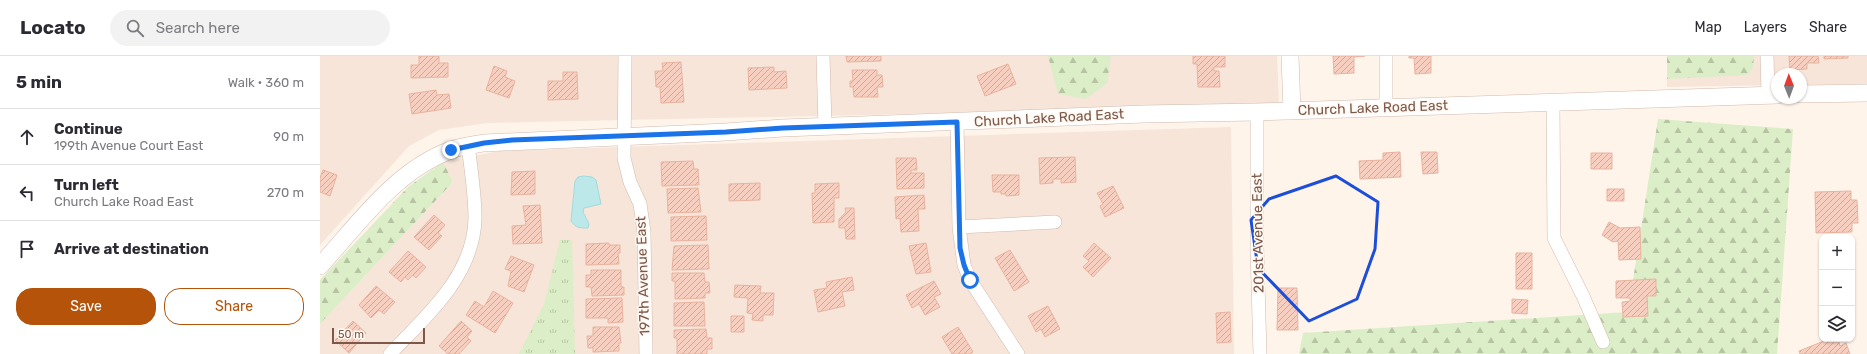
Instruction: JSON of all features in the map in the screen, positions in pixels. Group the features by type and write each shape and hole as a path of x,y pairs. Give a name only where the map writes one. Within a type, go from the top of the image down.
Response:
{"street":[{"name":"197th Avenue East","path":"625,56 624,158 630,182 640,204 644,232 646,354"},
{"path":"823,56 825,126"},
{"path":"1290,56 1292,111"},
{"path":"1386,56 1386,108"},
{"path":"1767,56 1771,87"},
{"path":"1807,94 1867,93"},
{"name":"Church Lake Road East","path":"320,266 374,205 400,180 442,154 468,145 512,140 825,126 1144,114 1292,111 1771,95"},
{"path":"1553,103 1554,238 1583,296 1603,342"},
{"name":"201st Avenue East","path":"1257,112 1257,248 1260,354"},
{"path":"957,122 959,227 962,257 970,280 1018,354"},
{"path":"390,354 444,296 456,279 466,258 471,244 475,219 468,145"},
{"path":"959,227 1055,222"}],"highlighted area":[{"path":"1336,176 1378,202 1375,249 1357,299 1309,321 1258,268 1251,220 1269,199"}],"shaded area":[{"path":"320,56 1277,56 1279,103 909,114 487,123 439,130 409,146 320,245"},
{"path":"1667,56 1867,56 1867,84 1807,85 1807,68 1771,68 1771,85 1667,87"},
{"path":"1231,127 1234,354 320,354 320,324 453,182 443,162 500,151"}],"green space":[{"path":"1048,56 1111,56 1107,83 1086,99 1058,94"},
{"path":"1667,56 1754,56 1753,68 1747,75 1667,79"},
{"path":"1658,119 1793,129 1777,354 1299,354 1303,333 1628,312"},
{"path":"443,162 453,182 320,324 320,280 408,187"},
{"path":"560,240 572,240 575,354 519,354 544,304"}],"water":[{"path":"578,177 592,177 596,180 601,204 584,208 583,212 589,224 588,228 578,227 571,221 575,181"}],"building":[{"path":"419,56 439,56 439,63 448,63 448,77 411,78 411,65 419,65"},
{"path":"846,56 881,56 881,61 847,62"},
{"path":"1193,56 1225,56 1225,67 1214,67 1214,71 1219,71 1220,87 1198,87 1197,64 1193,64"},
{"path":"1333,56 1365,56 1354,57 1354,73 1334,74"},
{"path":"1409,56 1431,56 1431,73 1415,74 1414,58 1409,58"},
{"path":"1789,56 1818,56 1819,63 1807,63 1807,68 1790,68"},
{"path":"1824,56 1848,56 1848,58 1824,59"},
{"path":"681,62 684,102 661,103 660,87 656,87 655,71 663,71 662,63"},
{"path":"1008,64 1016,84 985,96 977,76"},
{"path":"494,66 507,71 505,77 515,81 509,98 486,90"},
{"path":"774,67 774,72 786,71 787,88 749,90 748,68"},
{"path":"852,70 877,70 877,75 882,75 883,87 877,87 878,97 854,97 853,87 850,87 850,81 853,81"},
{"path":"563,72 577,72 578,99 548,100 548,81 563,81"},
{"path":"436,90 437,95 449,94 451,108 412,114 409,94"},
{"path":"1400,152 1401,177 1360,179 1359,161 1383,160 1383,153"},
{"path":"1421,152 1437,152 1438,173 1423,174"},
{"path":"1591,153 1612,153 1612,169 1591,169"},
{"path":"1075,157 1076,182 1061,183 1061,179 1053,179 1053,183 1040,184 1039,158"},
{"path":"896,158 916,158 917,170 911,170 911,173 924,173 924,188 897,189"},
{"path":"693,161 694,169 698,169 699,185 662,186 661,162"},
{"path":"323,170 337,175 330,196 320,192 320,178"},
{"path":"535,171 535,194 511,195 512,172"},
{"path":"992,175 1019,175 1019,195 1006,196 1006,194 1001,194 1001,192 993,192"},
{"path":"760,183 760,200 729,201 729,184"},
{"path":"839,183 839,198 834,198 834,222 813,223 812,193 815,193 815,184"},
{"path":"1113,186 1124,208 1105,217 1100,206 1103,204 1097,193"},
{"path":"698,188 701,212 668,213 667,189"},
{"path":"1607,189 1624,189 1624,201 1607,201"},
{"path":"1851,191 1851,200 1857,200 1858,223 1852,223 1852,232 1816,233 1815,192"},
{"path":"924,195 925,209 918,209 919,231 901,232 900,218 896,219 895,197"},
{"path":"540,205 542,243 513,244 512,226 526,225 523,206"},
{"path":"845,208 854,208 855,239 846,239 845,228 839,228 839,219 846,212"},
{"path":"434,215 445,225 438,233 442,236 429,250 414,237"},
{"path":"706,216 707,240 671,241 671,217"},
{"path":"1609,222 1620,228 1640,227 1641,259 1619,260 1618,241 1613,242 1602,235"},
{"path":"609,243 609,245 620,245 620,253 618,253 619,264 586,265 586,244"},
{"path":"926,243 931,272 916,274 909,246"},
{"path":"1094,243 1111,258 1093,277 1083,267 1089,261 1083,256"},
{"path":"708,245 709,269 672,270 674,246"},
{"path":"1010,250 1029,282 1014,291 995,258"},
{"path":"408,251 426,267 416,278 413,275 408,280 405,277 401,282 389,272"},
{"path":"1516,253 1532,253 1532,289 1516,289"},
{"path":"511,256 534,265 524,292 508,286 511,271 505,269"},
{"path":"591,270 621,270 621,287 624,287 624,295 592,296 591,287 586,287 586,275 591,275"},
{"path":"672,273 704,273 705,282 709,282 710,293 705,293 705,298 675,299 675,281 672,281"},
{"path":"852,277 854,290 842,292 845,306 818,312 814,290 827,288 826,282"},
{"path":"1656,279 1656,296 1647,296 1648,316 1623,317 1622,302 1630,301 1630,298 1616,298 1616,281"},
{"path":"934,281 941,294 934,297 940,307 925,315 919,304 912,308 906,295"},
{"path":"735,285 761,286 760,293 774,293 773,315 763,315 763,321 752,320 753,314 747,313 748,298 734,297"},
{"path":"376,286 395,302 384,314 379,310 371,318 359,305"},
{"path":"1278,288 1297,288 1298,330 1277,330"},
{"path":"493,291 513,303 495,333 466,315 475,301 484,307"},
{"path":"622,298 623,322 608,323 608,318 586,318 586,299"},
{"path":"1512,299 1528,300 1527,314 1512,313"},
{"path":"704,302 705,326 674,326 674,303"},
{"path":"1048,306 1060,329 1045,337 1041,329 1036,332 1028,316"},
{"path":"1230,312 1231,342 1217,343 1216,313"},
{"path":"731,316 744,316 744,332 731,332"},
{"path":"353,321 366,333 349,353 335,340"},
{"path":"461,321 472,331 467,337 471,341 459,354 448,354 439,346"},
{"path":"593,327 619,327 621,343 619,343 619,351 593,352 593,348 588,348 587,336 593,336"},
{"path":"958,327 973,352 970,354 952,354 942,337"},
{"path":"706,329 707,338 712,338 712,349 707,349 707,354 677,354 677,338 674,338 674,330"},
{"path":"1822,342 1839,342 1840,346 1846,343 1850,354 1800,354 1799,351"}],"route":[{"path":"451,150 468,145 512,140 957,122 960,248 964,265 970,280"}]}
